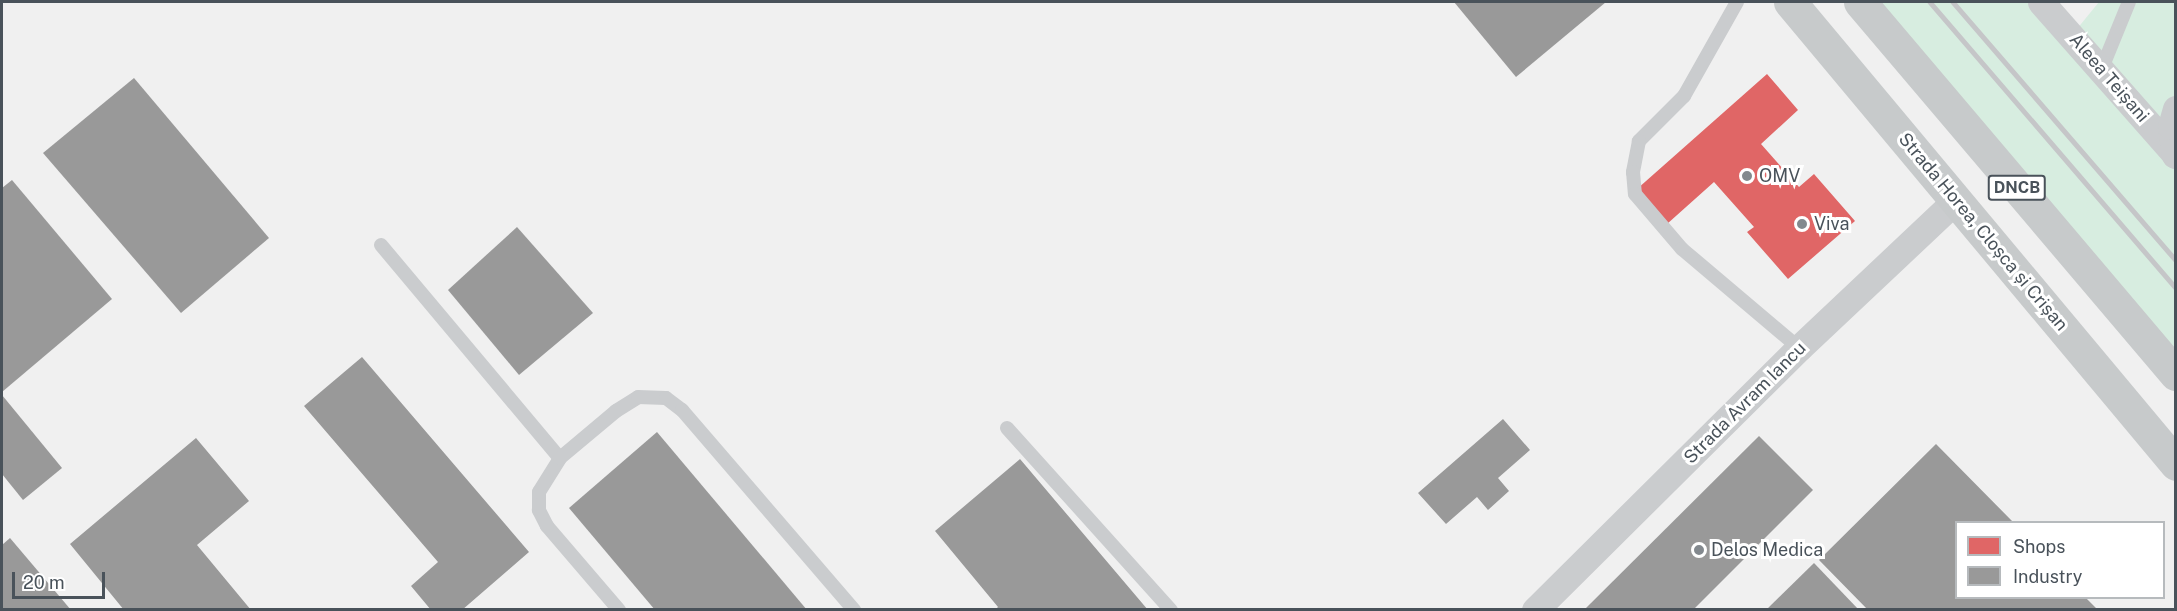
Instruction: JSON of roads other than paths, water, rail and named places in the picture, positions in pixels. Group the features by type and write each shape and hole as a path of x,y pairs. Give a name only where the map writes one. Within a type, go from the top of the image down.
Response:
{"main road":[{"name":"Strada Horea, Cloșca și Crișan","path":"1790,2 1957,199 2175,464"},
{"name":"DNCB","path":"1860,2 2175,374"}],"street":[{"name":"Aleea Teișani","path":"2041,2 2102,68 2175,155"},
{"path":"2175,109 2171,126 2175,155"},
{"name":"Strada Avram Iancu","path":"1535,609 1799,348 1957,199"}],"lane":[{"path":"1737,2 1684,96 1639,141 1633,172 1635,194 1683,249 1799,348"},
{"path":"2102,68 2129,2"},
{"path":"381,245 560,458"},
{"path":"619,609 547,526 539,510 543,480 560,458 616,411 638,397 666,398 682,410 854,609"},
{"path":"1007,428 1171,609"}],"railway":[{"path":"1930,2 2176,288"},
{"path":"1953,2 2176,260"}],"place":[{"name":"OMV","path":"1747,176"},
{"name":"Viva","path":"1802,224"},
{"name":"Delos Medica","path":"1699,550"}]}
